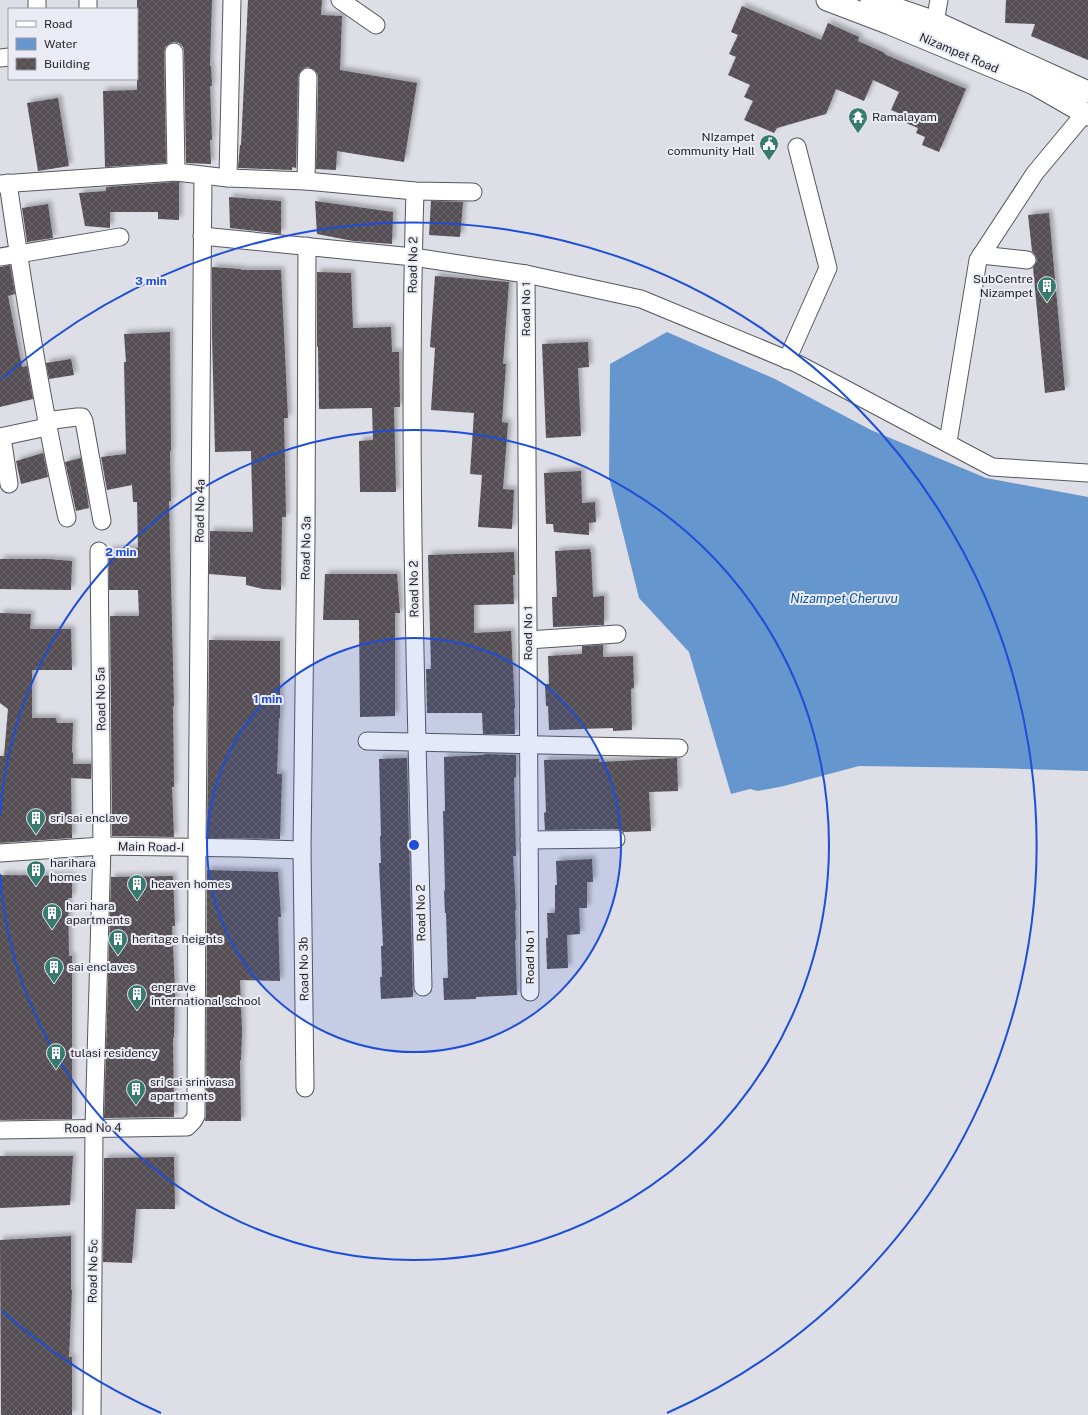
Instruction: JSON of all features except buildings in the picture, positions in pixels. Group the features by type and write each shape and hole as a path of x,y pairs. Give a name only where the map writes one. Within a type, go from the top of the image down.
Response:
{"main road":[{"name":"Nizampet Road","path":"826,0 890,24 1034,84 1086,114"},
{"name":"Nizampet Road","path":"871,0 935,22 1088,92"}],"street":[{"path":"228,178 232,0"},
{"path":"340,0 376,25"},
{"path":"935,22 939,0"},
{"path":"174,52 176,172"},
{"path":"306,181 308,77"},
{"path":"949,436 978,260 1036,173 1086,114"},
{"path":"787,360 828,268 797,147"},
{"path":"67,518 47,424 18,254 4,183 176,172 228,178 306,181 415,190 473,192"},
{"name":"Road No 4a","path":"187,1126 196,1116 203,176"},
{"name":"Road No 2","path":"415,190 413,258 413,537 423,987"},
{"path":"202,236 413,258 526,274 641,299 805,368 992,467 1088,473"},
{"path":"0,257 120,237"},
{"name":"Road No 3a","path":"302,850 306,538 307,246"},
{"path":"981,255 1027,260"},
{"name":"Road No 1","path":"526,274 530,992"},
{"path":"9,484 1,437 47,424 82,417 84,421 102,521"},
{"name":"Road No 5a","path":"94,1127 102,846 99,551"},
{"path":"528,640 617,634"},
{"path":"367,741 679,748"},
{"path":"529,840 616,839"},
{"name":"Main Road-I","path":"0,853 102,846 302,850"},
{"name":"Road No 3b","path":"302,850 305,1088"},
{"name":"Road No 4","path":"0,1130 187,1126"},
{"name":"Road No 5c","path":"92,1415 94,1127"}],"water":[{"name":"Nizampet Cheruvu","path":"667,332 775,379 871,430 986,478 1088,497 1088,771 859,766 784,786 758,791 750,789 731,794 689,652 639,598 609,477 610,364"}],"place":[{"name":"Ramalayam","path":"858,134"},
{"name":"NIzampet community Hall","path":"769,161"},
{"name":"SubCentre Nizampet","path":"1047,303"},
{"name":"sri sai enclave","path":"36,835"},
{"name":"harihara homes","path":"36,887"},
{"name":"heaven homes","path":"137,901"},
{"name":"hari hara apartments","path":"52,930"},
{"name":"heritage heights","path":"118,956"},
{"name":"sai enclaves","path":"54,984"},
{"name":"engrave international school","path":"137,1011"},
{"name":"tulasi residency","path":"56,1070"},
{"name":"sri sai srinivasa apartments","path":"136,1106"}]}
